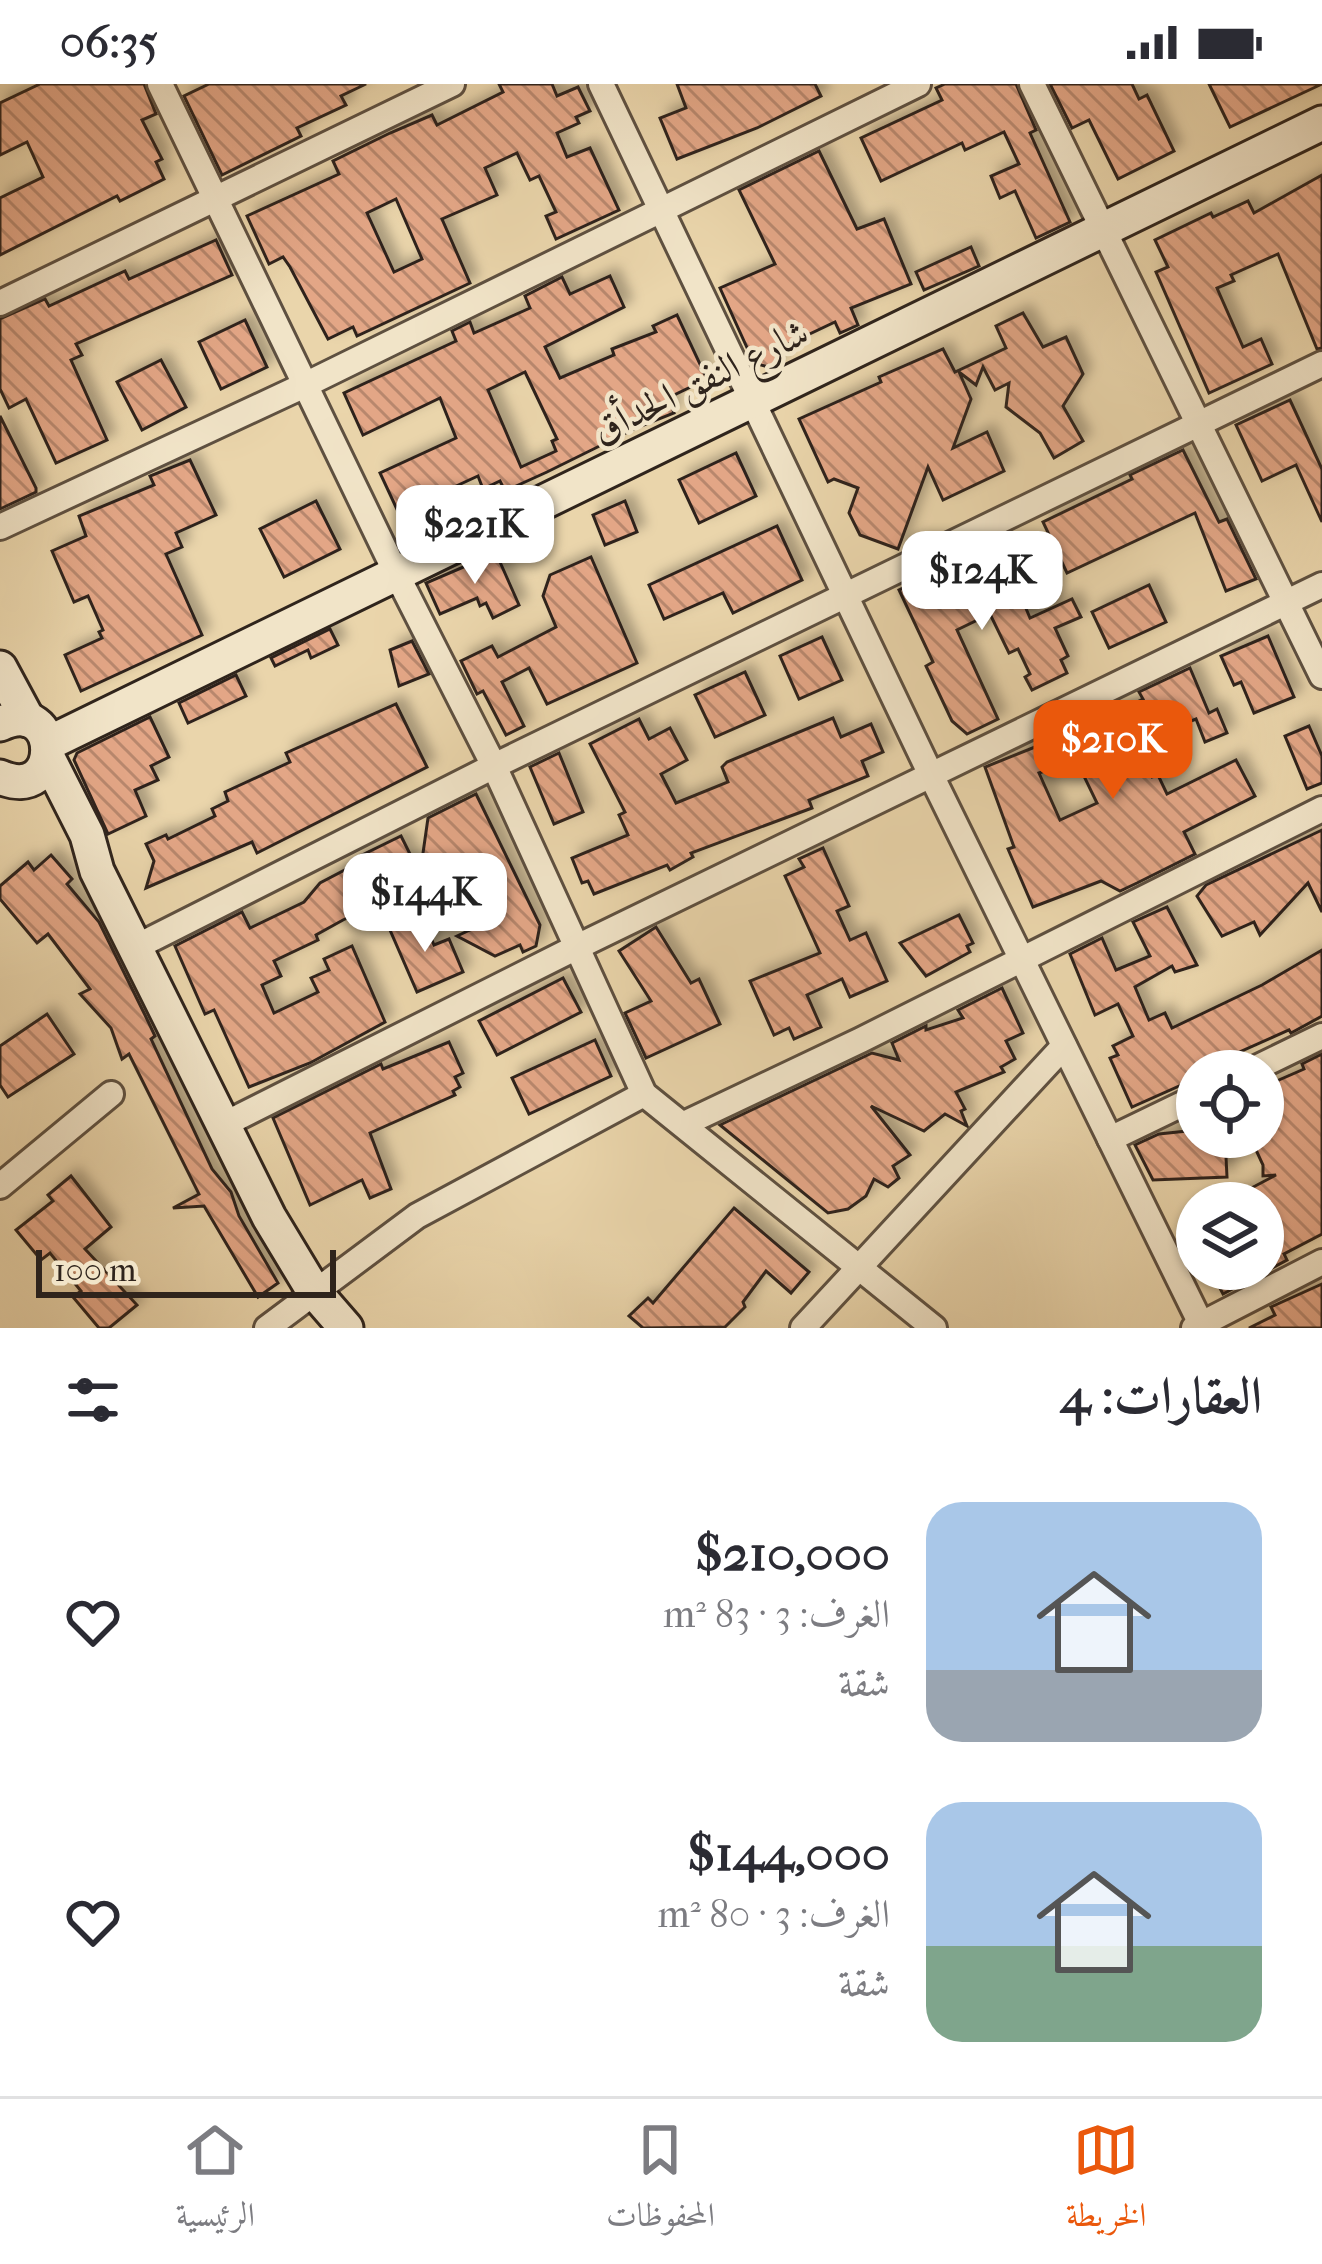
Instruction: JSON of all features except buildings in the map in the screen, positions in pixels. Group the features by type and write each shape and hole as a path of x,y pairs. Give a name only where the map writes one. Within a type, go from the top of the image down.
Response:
{"main road":[{"name":"شارع النفق الحدأق","path":"20,759 1322,123"},
{"path":"0,668 20,759 72,844 97,871 221,1126 313,1290 346,1328"}],"street":[{"path":"160,84 494,766 644,1094 934,1328"},
{"path":"0,303 452,84"},
{"path":"601,84 1199,1327 1322,1262"},
{"path":"0,527 307,384 918,84"},
{"path":"1032,84 1322,676"},
{"path":"134,947 494,766 1322,364"},
{"path":"221,1126 575,947 1322,585"},
{"path":"684,1124 1322,809"},
{"path":"1284,1054 1322,1036"},
{"path":"803,1328 1064,1046"},
{"path":"0,1186 111,1094"},
{"path":"267,1328 417,1216 644,1094"},
{"path":"1110,1139 1176,1107"}]}
